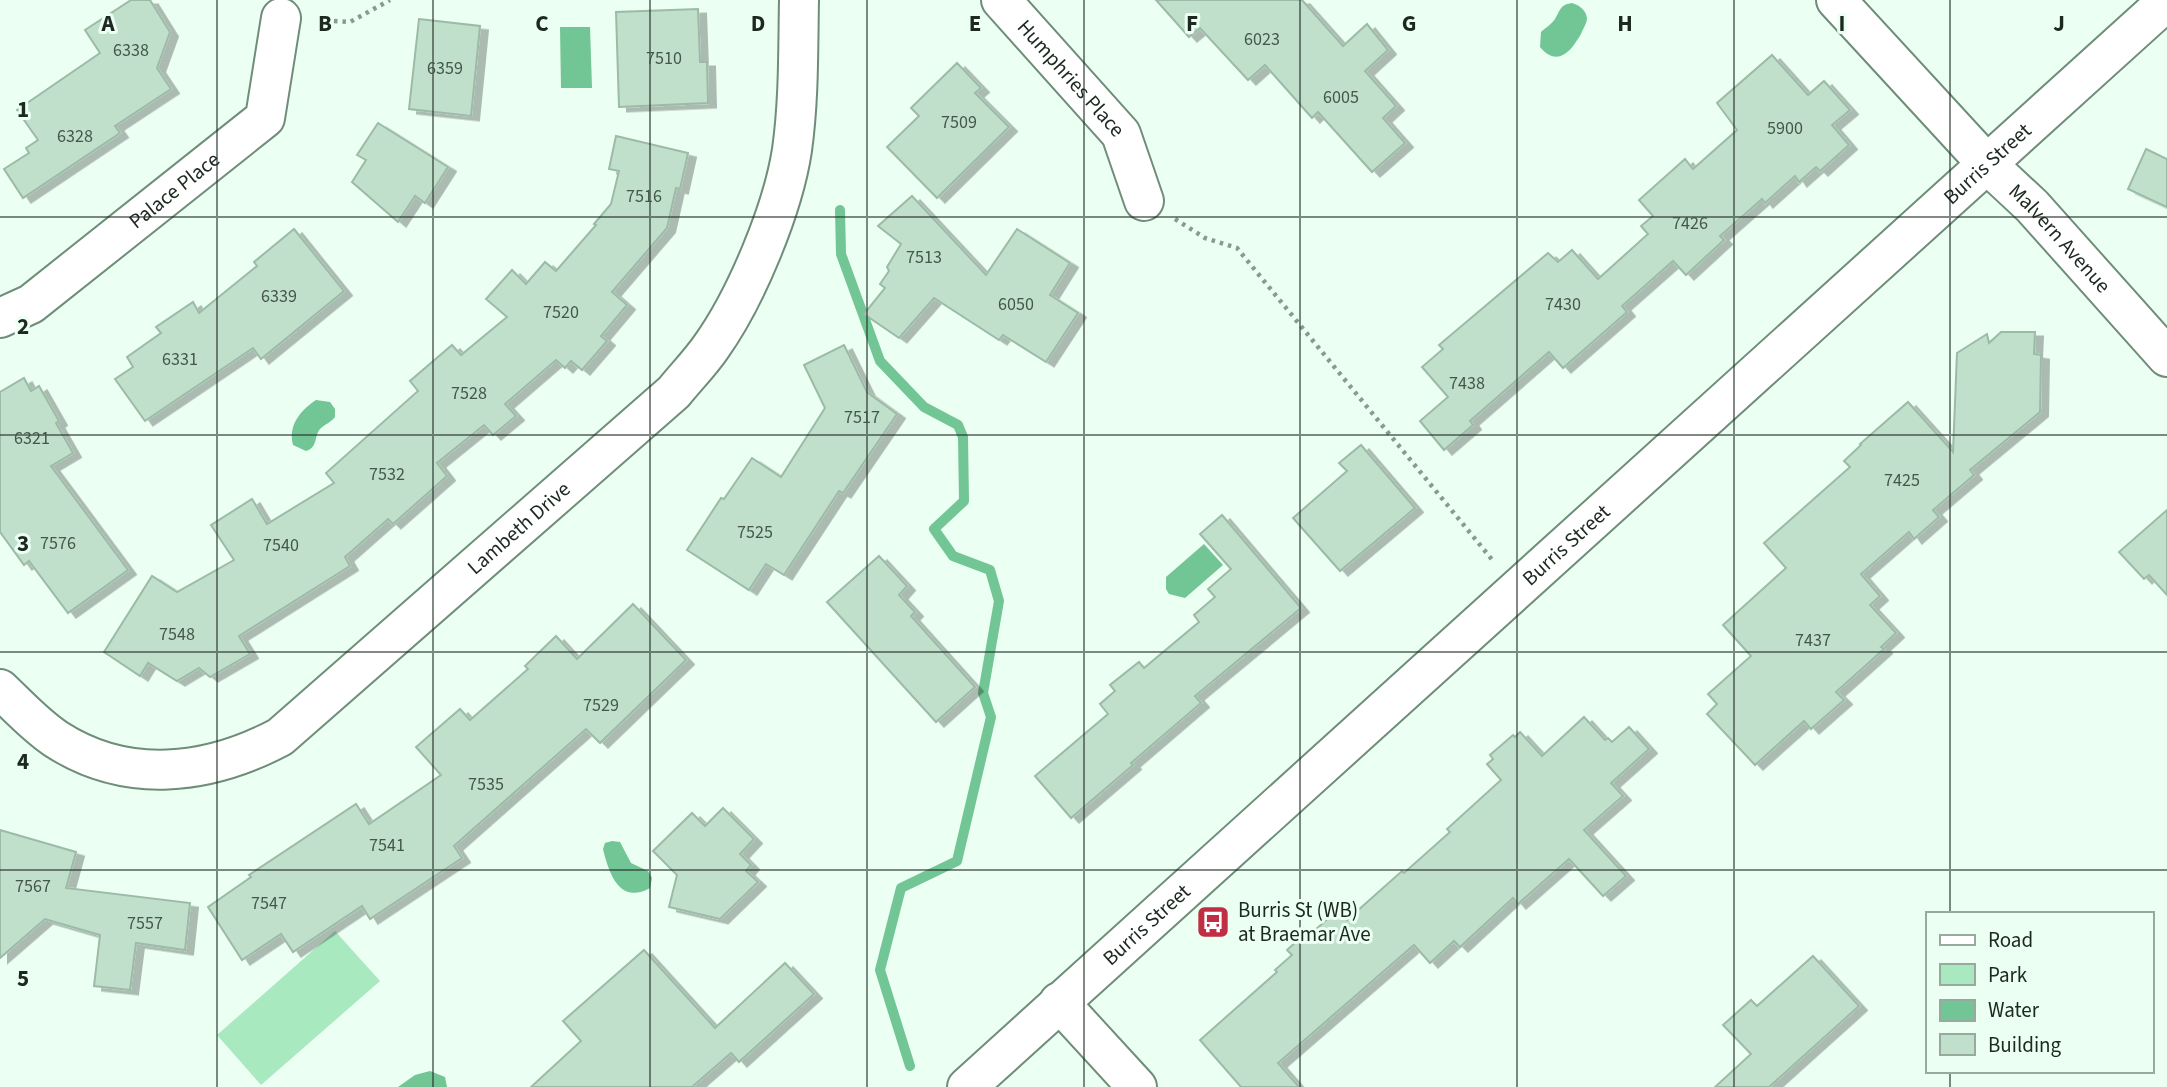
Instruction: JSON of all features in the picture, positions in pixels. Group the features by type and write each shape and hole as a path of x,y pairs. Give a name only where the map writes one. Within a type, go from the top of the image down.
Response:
{"street":[{"name":"Lambeth Drive","path":"0,689 40,728 58,740 102,760 126,766 186,770 235,758 280,737 674,392 712,346 739,299 762,250 792,152 797,94 799,0"},
{"name":"Humphries Place","path":"1001,0 1121,134 1144,201"},
{"name":"Malvern Avenue","path":"1836,0 1987,164 2032,206 2167,358"},
{"name":"Burris Street","path":"967,1087 2167,1"},
{"name":"Palace Place","path":"0,318 31,304 265,118 281,18"},
{"path":"1059,1002 1137,1087"}],"path":[{"path":"281,18 350,22 390,0"},
{"path":"1144,201 1205,238 1237,248 1496,565"}],"green space":[{"path":"335,931 380,981 261,1085 217,1035"}],"water":[{"path":"1572,3 1585,13 1586,24 1564,55 1553,56 1540,47 1541,32 1554,21 1563,6"},
{"path":"560,27 590,27 592,88 561,88"},
{"path":"316,400 330,402 335,409 335,417 321,428 313,447 306,451 293,445 292,431 300,414"},
{"path":"1204,544 1223,565 1185,598 1169,594 1166,577"},
{"path":"620,842 631,863 648,871 652,878 650,888 630,892 617,884 603,849 605,843"},
{"path":"430,1071 445,1077 447,1087 398,1087 415,1075"}],"building":[{"path":"131,0 150,0 170,32 157,68 171,89 115,126 120,133 23,198 4,169 29,153 26,148 38,140 17,110 100,53 85,30"},
{"path":"1156,0 1302,0 1343,46 1367,24 1388,50 1365,71 1396,106 1383,118 1405,143 1372,172 1318,112 1312,118 1265,65 1248,80 1200,28 1189,37"},
{"path":"698,9 700,62 707,62 708,103 619,107 616,12"},
{"path":"419,19 480,26 471,116 409,109"},
{"path":"1772,55 1808,95 1824,81 1850,110 1832,125 1849,145 1820,171 1816,167 1799,182 1795,176 1765,203 1762,199 1720,236 1724,240 1686,275 1673,261 1622,306 1627,312 1563,368 1549,352 1470,421 1473,425 1444,450 1420,421 1448,397 1422,367 1443,349 1439,345 1548,253 1558,262 1572,250 1598,279 1648,234 1641,226 1653,216 1639,200 1685,159 1693,169 1737,130 1717,103"},
{"path":"957,63 981,88 975,93 1009,127 937,198 887,147 919,116 911,108"},
{"path":"378,123 448,167 425,203 415,196 398,222 352,182 366,160 357,155"},
{"path":"616,136 688,153 680,189 676,188 667,228 612,292 627,305 601,336 607,341 582,370 571,361 565,368 556,360 505,404 516,416 493,435 484,425 437,463 447,476 393,524 388,519 345,557 350,566 239,636 250,654 210,677 199,668 177,681 148,663 140,676 104,652 152,576 177,592 234,560 211,525 252,499 267,524 334,483 326,473 418,391 410,381 452,345 461,355 507,317 486,299 512,270 526,284 545,262 556,271 611,204 619,171 609,169"},
{"path":"2146,149 2167,159 2167,207 2128,189"},
{"path":"912,196 986,275 1017,229 1070,263 1050,295 1078,313 1046,362 1003,335 999,340 934,298 899,338 864,314 885,288 880,284 901,244 878,226"},
{"path":"294,229 344,291 261,359 253,348 145,421 115,379 133,367 127,357 161,333 156,327 193,302 199,313 257,266 254,262"},
{"path":"2001,332 2035,332 2034,354 2041,355 2040,412 1970,470 1974,475 1933,510 1939,517 1914,539 1909,532 1861,574 1880,596 1870,605 1896,633 1881,647 1884,649 1836,692 1844,700 1811,729 1804,721 1755,765 1707,714 1717,704 1708,694 1751,656 1723,625 1786,568 1764,543 1850,467 1844,461 1908,402 1953,452 1957,353 1987,334 1989,343"},
{"path":"844,345 867,392 897,414 843,493 839,491 784,575 766,564 749,590 687,550 721,498 724,499 752,458 781,477 825,408 804,365"},
{"path":"24,378 31,391 39,386 73,453 51,466 128,570 68,613 29,561 24,565 0,532 0,392"},
{"path":"1361,445 1415,508 1340,571 1293,518 1347,471 1339,463"},
{"path":"2167,510 2167,595 2149,575 2144,579 2119,552"},
{"path":"1222,515 1301,608 1195,696 1201,703 1071,818 1035,776 1108,714 1100,704 1115,691 1110,685 1139,662 1144,668 1199,622 1194,615 1215,597 1208,589 1231,569 1200,534"},
{"path":"879,556 907,586 899,595 915,612 911,616 975,687 936,722 827,602"},
{"path":"633,604 686,660 600,743 586,729 454,846 462,858 370,919 362,906 293,952 281,934 242,960 208,907 251,877 249,875 356,804 369,824 441,775 416,747 460,709 470,720 528,669 525,666 556,636 577,659"},
{"path":"1584,717 1605,740 1608,738 1612,742 1629,727 1649,749 1611,783 1623,796 1584,830 1626,876 1603,896 1569,859 1518,904 1513,898 1460,947 1454,941 1430,963 1414,945 1278,1063 1299,1087 1241,1087 1200,1040 1277,972 1275,970 1292,955 1287,950 1310,929 1313,932 1338,909 1347,920 1450,832 1447,829 1501,780 1487,764 1493,759 1490,755 1513,735 1515,737 1520,732 1542,756"},
{"path":"723,808 754,839 740,854 751,865 746,871 758,882 720,919 669,907 677,875 653,851 692,813 705,826"},
{"path":"0,830 76,852 66,888 190,903 185,950 136,943 130,990 94,986 100,935 45,919 0,958"},
{"path":"644,950 715,1028 785,963 814,994 739,1062 731,1053 692,1087 531,1087 581,1041 563,1021"},
{"path":"1813,956 1859,1006 1769,1087 1715,1087 1751,1054 1723,1025 1751,1000 1757,1006"}],"waterway":[{"path":"840,210 841,254 880,361 924,407 958,425 963,437 964,501 934,529 953,556 990,570 999,601 983,693 991,717 957,861 901,888 880,970 910,1066"}],"place":[{"name":"Burris St (WB) at Braemar Ave","path":"1213,922"}]}
